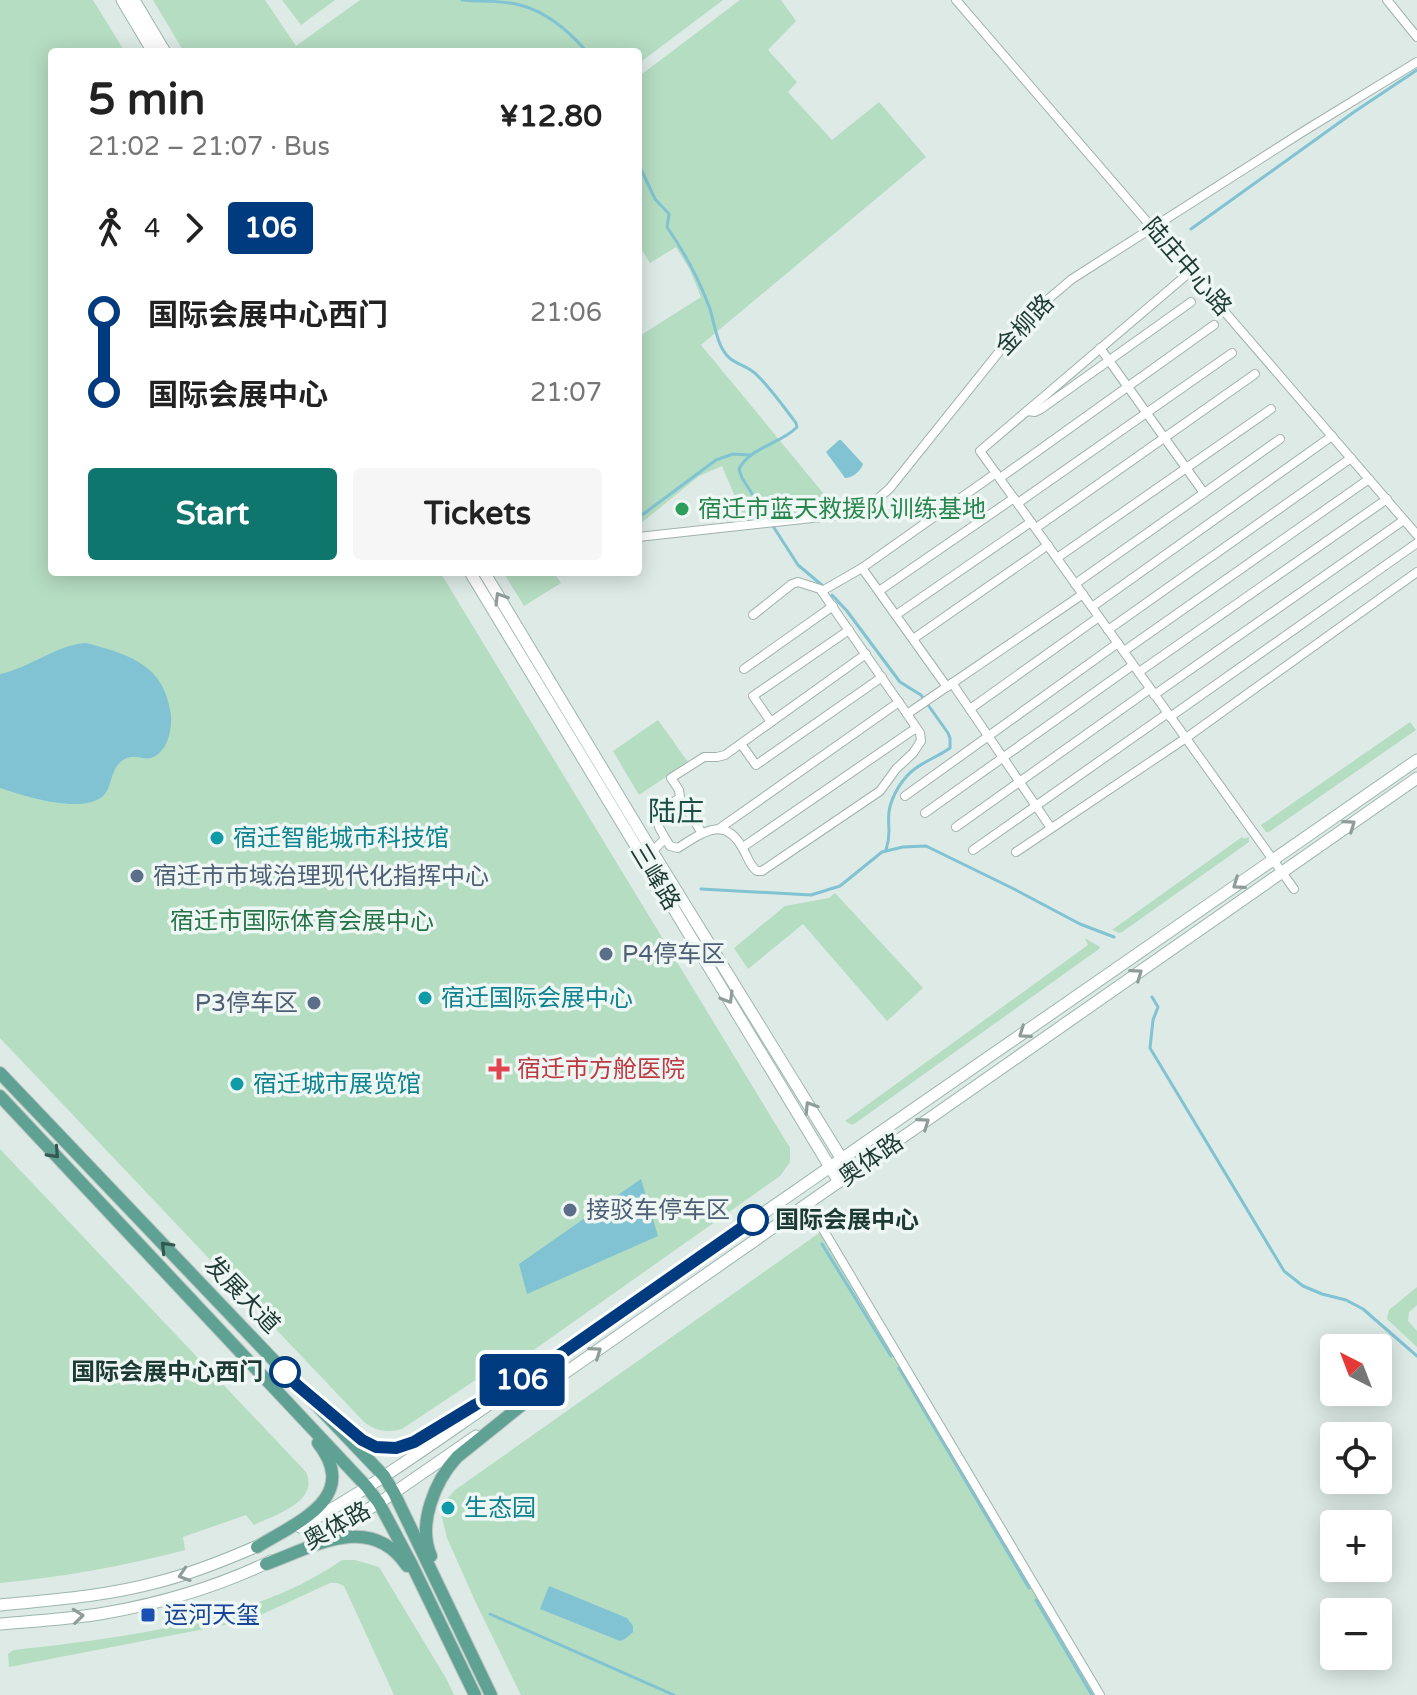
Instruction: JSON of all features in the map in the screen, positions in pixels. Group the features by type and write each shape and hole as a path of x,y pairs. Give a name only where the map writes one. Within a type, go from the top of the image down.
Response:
{"main road":[{"path":"122,0 151,48"},
{"path":"134,0 163,48"},
{"name":"三峰路","path":"473,576 851,1174"},
{"name":"三峰路","path":"486,576 839,1182"},
{"name":"奥体路","path":"0,1605 116,1592 186,1575 257,1547 332,1510 1417,760"},
{"name":"奥体路","path":"0,1624 104,1613 196,1591 266,1564 379,1503 1417,778"},
{"name":"发展大道","path":"0,1073 384,1476 491,1695"},
{"name":"发展大道","path":"0,1096 367,1487 411,1563 475,1695"},
{"path":"297,1385 362,1440 376,1447 396,1448 414,1442 528,1377"},
{"path":"473,1658 427,1547 425,1529 433,1492 457,1457 538,1392"},
{"path":"257,1547 309,1514 322,1502 333,1484 331,1463 323,1449 282,1396"},
{"path":"266,1564 342,1536 361,1535 379,1541 405,1562 460,1664"}],"street":[{"name":"陆庄中心路","path":"956,0 1417,535"},
{"path":"1387,0 1417,37"},
{"name":"金柳路","path":"642,537 861,512 894,484 1027,317 1072,279 1417,62"},
{"path":"1190,272 980,451 1294,889"},
{"path":"1027,411 1041,409 1191,302"},
{"path":"822,591 862,568 998,476 1214,325"},
{"path":"1100,348 1204,493"},
{"path":"879,591 1232,353"},
{"path":"896,615 1165,439 1255,374"},
{"path":"1057,558 1271,409"},
{"path":"1092,607 1332,436"},
{"path":"1075,584 1280,439"},
{"path":"1108,630 1351,458"},
{"path":"905,796 1369,479"},
{"path":"925,813 1003,757 1387,499"},
{"path":"956,827 1404,520"},
{"path":"973,850 1417,543"},
{"path":"913,639 1048,545"},
{"path":"862,568 913,639 970,709 1051,828"},
{"path":"1016,852 1186,738 1417,572"},
{"path":"720,828 728,830 743,847 751,866 762,871 880,791 921,741 907,714 822,591 798,582 792,584 753,615"},
{"path":"907,714 1083,594"},
{"path":"744,669 833,606"},
{"path":"970,709 1099,617"},
{"path":"771,722 753,696 849,630"},
{"path":"702,833 671,778 704,757 721,757 866,654"},
{"path":"741,744 756,765 882,677"},
{"path":"680,798 657,815 665,839 670,846 678,848 702,833 720,828 899,702"},
{"path":"743,847 916,728"},
{"path":"648,855 665,839"},
{"path":"808,1204 1100,1695"}],"green space":[{"name":"宿迁市国际体育会展中心","path":"0,0 93,0 123,48 48,48 48,576 442,576 790,1148 790,1162 780,1176 528,1354 474,1381 402,1429 382,1430 364,1422 0,1038"},
{"path":"153,0 265,0 296,46 360,0 723,0 642,61 642,48 182,48"},
{"path":"282,0 335,0 301,25"},
{"path":"740,0 781,0 796,21 768,50 797,82 788,92 832,140 879,102 926,157 701,345 838,511 745,520 722,466 699,476 642,522 642,334 701,297 676,247 650,263 642,250 642,74"},
{"path":"505,576 557,576 561,583 524,606"},
{"path":"658,720 688,762 639,795 613,751"},
{"path":"1410,722 1416,730 1266,832 1261,825"},
{"path":"1242,837 1249,837 1249,842 1122,932 1112,930"},
{"path":"835,893 923,988 887,1021 803,924 748,969 734,948 785,906 829,898"},
{"path":"1085,938 1099,949 857,1122 852,1125 845,1121 1088,945"},
{"path":"0,1149 306,1472 309,1482 307,1492 293,1506 254,1525 246,1515 183,1537 185,1550 93,1570 0,1583"},
{"path":"822,1231 1099,1695 521,1695 447,1538 442,1517 447,1499 455,1490"},
{"path":"1417,1287 1417,1305 1409,1312 1408,1321 1417,1331 1417,1347 1387,1319 1389,1310"},
{"path":"342,1560 355,1560 379,1567 454,1695 394,1695 344,1586 337,1583 330,1583 254,1618 9,1667 8,1654 14,1650 141,1633 226,1613 267,1599"}],"water":[{"path":"839,440 863,464 858,472 848,478 826,452"},
{"path":"86,643 138,662 157,679 164,690 171,716 166,745 153,757 123,760 115,769 108,789 102,797 92,802 51,802 0,788 0,674 64,648"},
{"path":"641,1179 658,1236 527,1294 519,1264"},
{"path":"549,1586 627,1618 633,1632 620,1641 540,1609"}],"waterway":[{"path":"462,0 506,2 530,8 557,23 583,48"},
{"path":"1191,229 1417,70"},
{"path":"642,171 655,199 669,214 667,227 701,287 723,350 732,360 757,375 796,423 797,427 790,433 750,456 739,469 798,565 823,586"},
{"path":"642,515 716,460 733,454 751,455"},
{"path":"832,595 900,682 921,695 950,738 950,748 916,768 898,787 890,806 886,850"},
{"path":"701,889 811,895 840,886 882,852 926,846 1080,924 1114,937"},
{"path":"1152,997 1158,1007 1153,1020 1150,1048 1284,1271 1303,1286 1363,1309 1417,1356"},
{"path":"822,1244 891,1356"},
{"path":"899,1368 1029,1588"},
{"path":"1036,1600 1092,1695"},
{"path":"490,1614 674,1695"}],"bus line":[{"name":"106","path":"285,1372 362,1440 376,1447 396,1448 414,1442 528,1377 753,1220"}],"place":[{"name":"宿迁市蓝天救援队训练基地","path":"682,509"},
{"name":"宿迁智能城市科技馆","path":"217,838"},
{"name":"宿迁市市域治理现代化指挥中心","path":"137,876"},
{"name":"P4停车区","path":"606,954"},
{"name":"宿迁国际会展中心","path":"425,998"},
{"name":"P3停车区","path":"314,1003"},
{"name":"宿迁市方舱医院","path":"499,1069"},
{"name":"宿迁城市展览馆","path":"237,1084"},
{"name":"接驳车停车区","path":"570,1210"},
{"name":"国际会展中心","path":"753,1220"},
{"name":"国际会展中心西门","path":"285,1372"},
{"name":"生态园","path":"448,1508"},
{"name":"运河天玺","path":"148,1615"}],"district":[{"name":"陆庄","path":"676,812"}]}
